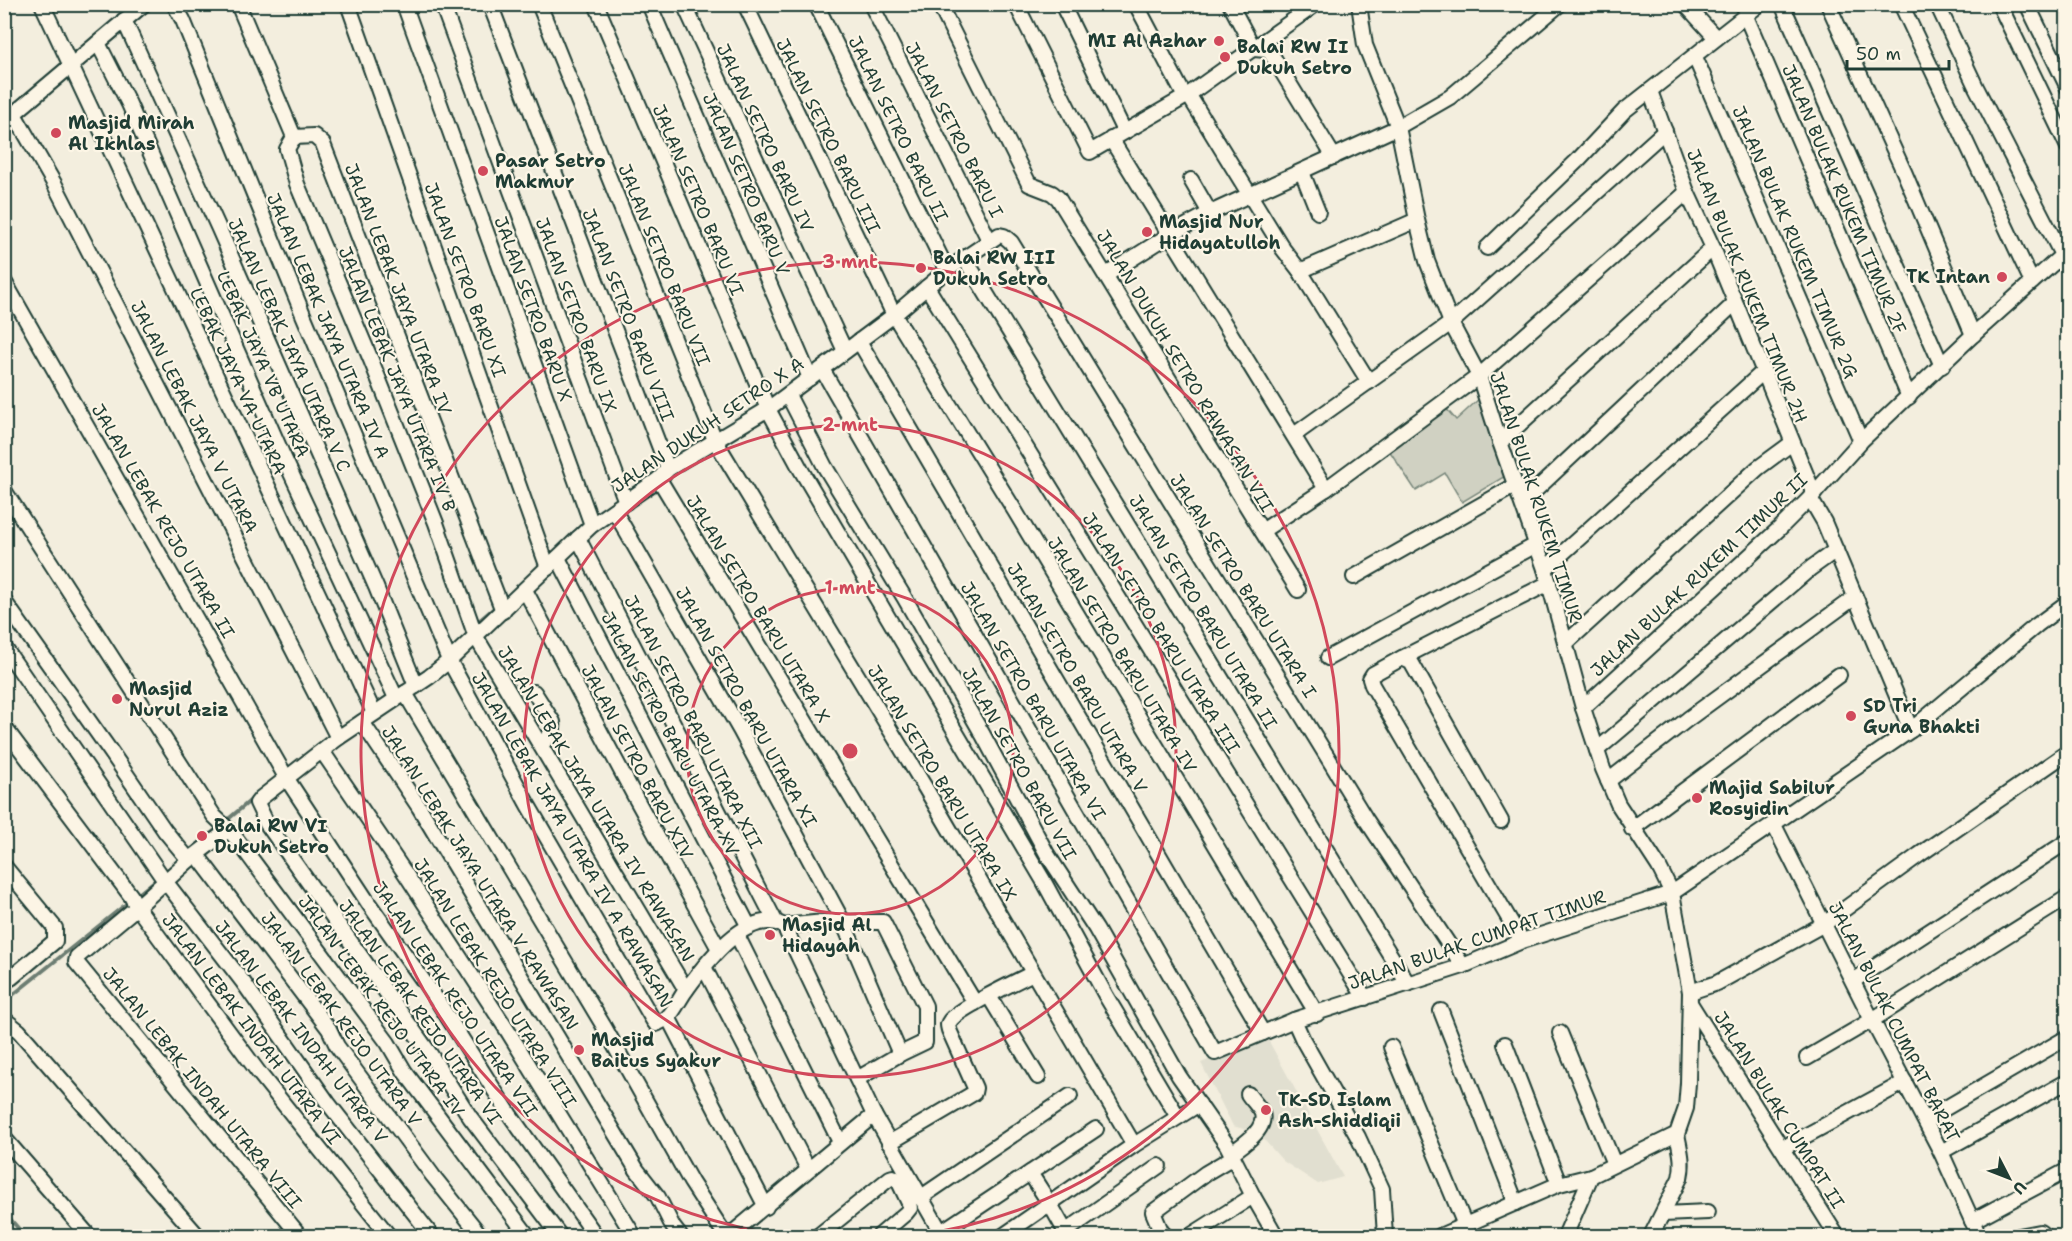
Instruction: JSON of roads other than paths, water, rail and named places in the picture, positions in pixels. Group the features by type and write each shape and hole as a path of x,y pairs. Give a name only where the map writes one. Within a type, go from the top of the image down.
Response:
{"street":[{"name":"LEBAK JAYA VA UTARA","path":"42,4 374,713"},
{"name":"JALAN LEBAK JAYA UTARA IV A","path":"174,4 183,20 302,312 449,661"},
{"path":"238,4 294,137"},
{"name":"JALAN SETRO BARU XI","path":"348,4 553,563"},
{"name":"JALAN SETRO BARU X","path":"404,4 592,525"},
{"name":"JALAN SETRO BARU IX","path":"442,4 620,506"},
{"name":"JALAN SETRO BARU VIII","path":"490,4 663,474"},
{"name":"JALAN SETRO BARU VII","path":"539,4 715,440"},
{"name":"JALAN SETRO BARU VI","path":"596,4 768,409 801,470 1043,880 1106,996 1178,1117"},
{"name":"JALAN SETRO BARU V","path":"649,4 810,378"},
{"name":"JALAN SETRO BARU IV","path":"684,4 845,351"},
{"name":"JALAN SETRO BARU III","path":"745,4 894,315"},
{"name":"JALAN SETRO BARU II","path":"816,4 947,270"},
{"name":"JALAN SETRO BARU I","path":"871,4 989,240"},
{"name":"JALAN DUKUH SETRO RAWASAN VII","path":"939,4 1029,184 1052,193 1058,198 1298,590"},
{"path":"1016,4 1088,149 1092,152 1115,145 1124,131 1187,96 1254,49 1301,9 1316,4"},
{"path":"1062,4 1124,131"},
{"path":"1136,4 1187,96 1369,382"},
{"path":"1230,4 1254,49"},
{"name":"JALAN BULAK RUKEM TIMUR","path":"1359,4 1365,45 1398,127 1427,261 1451,323 1479,376 1500,442 1523,502 1545,569 1583,708"},
{"path":"1106,275 1209,213 1398,127 1450,98 1560,4"},
{"path":"1685,4 1716,38"},
{"path":"1782,4 1942,366"},
{"path":"1828,4 1905,174 1973,335"},
{"path":"1901,4 2032,282"},
{"path":"1937,4 1976,87 2065,252"},
{"path":"1999,4 2067,147"},
{"path":"2027,4 2067,88"},
{"path":"1487,248 1578,160 1623,111 1677,68 1695,57 1752,8"},
{"name":"JALAN BULAK RUKEM TIMUR 2F","path":"1752,8 1909,397"},
{"path":"9,118 133,11"},
{"name":"JALAN LEBAK JAYA UTARA V C","path":"133,11 219,229 376,587 406,692"},
{"name":"LEBAK JAYA VB UTARA","path":"98,43 129,105 283,456 406,692"},
{"path":"1254,49 1270,52 1334,157"},
{"name":"JALAN BULAK RUKEM TIMUR 2G","path":"1695,57 1861,441"},
{"name":"JALAN BULAK RUKEM TIMUR 2H","path":"1650,91 1687,192 1736,303 1812,496 1911,730"},
{"name":"JALAN LEBAK JAYA V UTARA","path":"9,118 55,185 338,738"},
{"path":"1294,435 1451,323 1665,131"},
{"name":"JALAN LEBAK JAYA UTARA IV","path":"294,137 314,136 323,144 503,611"},
{"name":"JALAN LEBAK JAYA UTARA IV B","path":"294,137 287,149 297,184 427,501 476,637"},
{"path":"1115,145 1326,489"},
{"path":"1302,172 1318,212"},
{"path":"1191,180 1209,213"},
{"path":"1262,531 1326,489 1479,376 1687,192"},
{"path":"1300,271 1417,220"},
{"name":"JALAN SETRO BARU UTARA I","path":"989,240 999,235 1011,242 1352,798 1463,966"},
{"name":"JALAN DUKUH SETRO X A","path":"257,804 285,774 322,751 449,661 592,525 663,474 788,395 894,315 947,270 989,240"},
{"path":"1500,442 1713,248"},
{"name":"JALAN BULAK RUKEM TIMUR II","path":"1583,708 1812,496 1861,441 2065,252"},
{"name":"JALAN SETRO BARU UTARA II","path":"965,259 1408,984"},
{"name":"JALAN LEBAK REJO UTARA II","path":"4,281 285,774"},
{"name":"JALAN SETRO BARU UTARA III","path":"927,287 1365,998"},
{"path":"1523,502 1736,303"},
{"name":"JALAN SETRO BARU UTARA IV","path":"894,315 1015,511 1317,1014"},
{"name":"JALAN SETRO BARU UTARA V","path":"859,341 1263,1033"},
{"name":"JALAN SETRO BARU UTARA VI","path":"822,369 1212,1050"},
{"path":"1545,569 1763,372"},
{"name":"JALAN SETRO BARU VII","path":"788,395 825,467 904,597 978,726 1047,854 1096,929 1179,1076 1231,1152 1276,1236"},
{"name":"JALAN SETRO BARU UTARA IX","path":"715,440 926,789 1134,1146"},
{"path":"1565,644 1758,468 1792,443"},
{"name":"JALAN SETRO BARU UTARA X","path":"663,474 975,1004"},
{"path":"1354,577 1516,485"},
{"name":"JALAN LEBAK REJO UTARA IV","path":"4,490 221,824 232,833 388,1043 405,1072 528,1236"},
{"name":"JALAN SETRO BARU UTARA XI","path":"620,506 843,922 900,1054"},
{"name":"JALAN SETRO BARU UTARA XII","path":"578,538 780,924 889,1143 942,1234"},
{"path":"1328,658 1536,545"},
{"path":"1597,750 1810,568 1836,550"},
{"name":"JALAN SETRO BARU UTARA XV","path":"553,563 749,927"},
{"path":"1522,941 1370,679 1373,674 1402,658 1548,583"},
{"name":"JALAN SETRO BARU XIV","path":"525,590 628,785 719,949"},
{"path":"1608,781 1688,719 1855,597"},
{"name":"JALAN LEBAK REJO UTARA V","path":"4,601 165,831 188,855 329,1029 337,1046 433,1176 481,1236"},
{"name":"JALAN BULAK CUMPAT TIMUR","path":"1212,1050 1218,1053 1294,1020 1463,966 1522,941 1672,893 1911,730 2067,602"},
{"name":"JALAN LEBAK JAYA UTARA IV RAWASAN","path":"476,637 686,990"},
{"name":"JALAN LEBAK INDAH UTARA V","path":"4,647 163,876 243,982 328,1102 432,1236"},
{"path":"1402,658 1411,662 1501,822"},
{"name":"JALAN LEBAK JAYA UTARA IV A RAWASAN","path":"449,661 528,805 653,1020 656,1024 668,1017"},
{"path":"1632,829 1839,675"},
{"path":"406,692 603,1025 691,1182 727,1236 766,1207 874,1114"},
{"path":"534,692 554,727 542,745"},
{"path":"1583,708 1618,804 1632,829 1659,867 1672,893 1690,998 1686,1108 1677,1134 1683,1162 1682,1170 1652,1236"},
{"name":"JALAN LEBAK JAYA UTARA V RAWASAN","path":"362,722 419,807 637,1170 658,1197 680,1236"},
{"path":"4,727 134,903 221,824"},
{"name":"JALAN LEBAK REJO UTARA VIII","path":"322,751 509,1033 634,1236"},
{"path":"1690,998 1824,924 1918,855 2067,752"},
{"name":"JALAN LEBAK REJO UTARA VII","path":"285,774 369,904 437,1000 510,1114 596,1236"},
{"name":"JALAN LEBAK REJO UTARA VI","path":"257,804 267,824 429,1054 470,1117 561,1236"},
{"name":"JALAN BULAK CUMPAT BARAT","path":"1774,825 1941,1152 1979,1236"},
{"path":"1853,981 2067,841"},
{"path":"4,866 55,928 55,941 11,978 4,978"},
{"path":"1807,1058 1872,1020 2067,897"},
{"name":"JALAN LEBAK INDAH UTARA VI","path":"76,962 77,957 134,903 259,1073 388,1236"},
{"path":"766,1207 668,1017 686,990 719,949 749,927 767,921 780,924 884,922 925,1006 926,1041 857,1079"},
{"path":"736,935 840,1142"},
{"name":"JALAN LEBAK INDAH UTARA VIII","path":"76,962 300,1236"},
{"path":"704,967 808,1169"},
{"path":"889,1143 974,1093 975,1088 948,1025 951,1019 1033,973"},
{"path":"989,996 1038,1077"},
{"name":"JALAN BULAK CUMPAT II","path":"1690,998 1837,1236"},
{"path":"1441,1011 1515,1203"},
{"path":"1294,1020 1358,1137 1382,1189 1384,1236"},
{"path":"6,1022 19,1031 198,1236"},
{"path":"1560,1033 1614,1164"},
{"path":"1925,1120 2067,1037"},
{"path":"1506,1044 1559,1184"},
{"path":"1391,1047 1465,1225"},
{"path":"1941,1152 2067,1081"},
{"path":"1783,1148 1905,1082"},
{"path":"1166,1236 1161,1231 1153,1212 1257,1132 1262,1122 1262,1114 1248,1094"},
{"path":"920,1198 1070,1096"},
{"path":"1003,1236 1199,1104"},
{"path":"942,1234 1096,1129"},
{"path":"1440,1236 1559,1184 1591,1176 1677,1134"},
{"path":"4,1138 89,1236"},
{"path":"740,1236 856,1141"},
{"path":"1030,1173 1066,1234 1159,1166"},
{"path":"1972,1221 2067,1170"},
{"path":"1565,1236 1591,1176"},
{"path":"818,1236 893,1177 897,1180 910,1208 879,1236"},
{"path":"1190,1236 1253,1196"},
{"path":"1663,1214 1708,1212"},
{"path":"2019,1236 2040,1232 2045,1236"}],"waterway":[{"path":"480,620 494,608"},
{"path":"164,873 257,795"},
{"path":"136,896 158,878"},
{"path":"4,1002 130,901"},
{"path":"4,1212 25,1236"}],"place":[{"name":"MI Al Azhar","path":"1219,41"},
{"name":"Balai RW II Dukuh Setro","path":"1225,57"},
{"name":"Masjid Mirah Al Ikhlas","path":"56,133"},
{"name":"Pasar Setro Makmur","path":"483,171"},
{"name":"Masjid Nur Hidayatulloh","path":"1147,232"},
{"name":"Balai RW III Dukuh Setro","path":"921,268"},
{"name":"TK Intan","path":"2002,277"},
{"name":"Masjid Nurul Aziz","path":"117,699"},
{"name":"SD Tri Guna Bhakti","path":"1851,716"},
{"name":"Majid Sabilur Rosyidin","path":"1697,798"},
{"name":"Balai RW VI Dukuh Setro","path":"202,836"},
{"name":"Masjid Al Hidayah","path":"770,935"},
{"name":"Masjid Baitus Syakur","path":"579,1050"},
{"name":"TK-SD Islam Ash-Shiddiqii","path":"1266,1110"}]}
